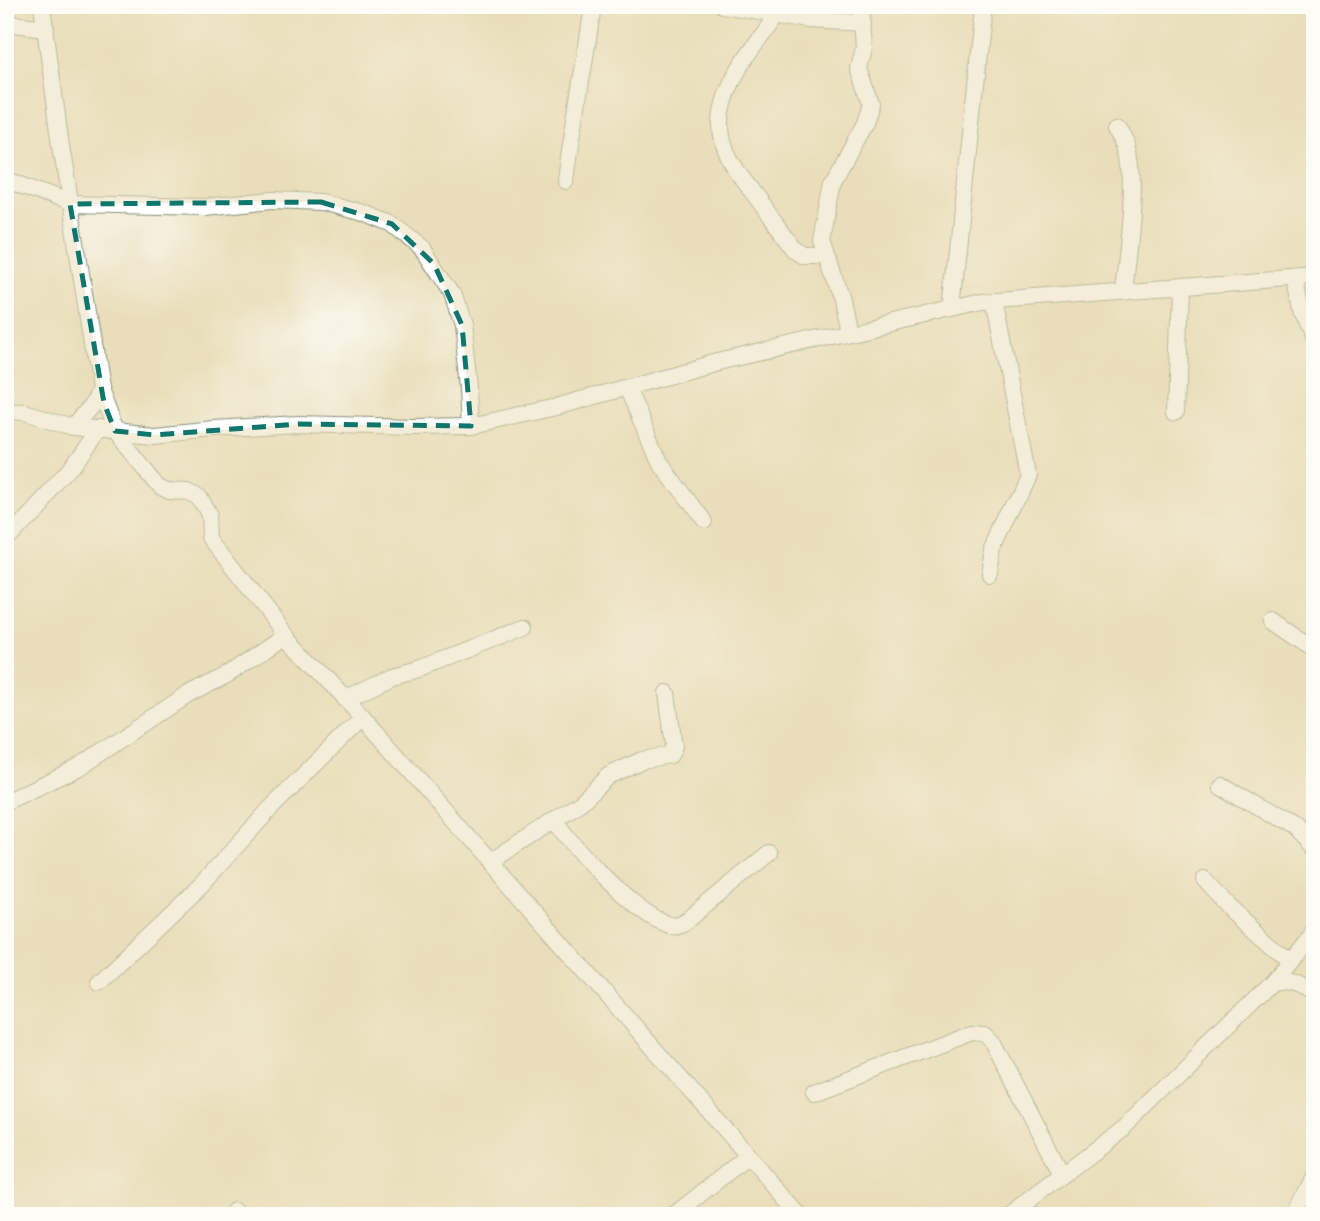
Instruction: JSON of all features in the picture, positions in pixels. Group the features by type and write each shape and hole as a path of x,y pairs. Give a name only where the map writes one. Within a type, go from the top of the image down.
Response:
{"street":[{"path":"42,5 99,390 115,431 160,486 169,490 189,491 203,501 210,515 211,538 286,635 363,717 801,1216"},
{"path":"566,181 572,127 593,5"},
{"path":"722,5 835,23 863,23"},
{"path":"848,331 822,241 833,181 865,123 871,104 859,68 864,48 862,5"},
{"path":"952,309 984,5"},
{"path":"777,14 732,80 720,121 722,139 731,164 796,250 805,256 825,256"},
{"path":"5,23 46,28"},
{"path":"1117,125 1130,161 1123,292"},
{"path":"35,190 50,186 65,171"},
{"path":"5,178 70,204 205,207 272,200 321,202 364,213 392,224 422,248 452,294 462,325 471,426"},
{"path":"5,411 25,412 74,427 155,435 298,424 471,426 540,411 717,362 848,331 994,301 1315,277"},
{"path":"1295,279 1303,315 1315,343"},
{"path":"1176,412 1180,288"},
{"path":"990,574 1002,527 1028,475 994,301"},
{"path":"627,388 659,461 704,523"},
{"path":"74,427 92,405 99,390"},
{"path":"6,538 71,468 98,429"},
{"path":"138,460 147,443 155,435"},
{"path":"1273,621 1315,650"},
{"path":"345,699 392,676 419,669 525,626"},
{"path":"5,802 79,767 188,695 227,675 286,635"},
{"path":"489,862 581,802 597,784 615,772 642,760 670,755 674,746 667,693"},
{"path":"99,982 201,885 271,808 363,717"},
{"path":"1220,784 1294,829 1315,850"},
{"path":"554,820 572,844 615,887 636,905 670,925 680,925 689,919 769,853"},
{"path":"1205,881 1228,906 1290,961"},
{"path":"1007,1216 1125,1127 1179,1077 1272,983 1315,930"},
{"path":"1272,983 1293,983 1315,996"},
{"path":"814,1092 972,1032 985,1033 993,1041 1062,1174"},
{"path":"673,1216 748,1156"},
{"path":"1294,1216 1315,1175"}],"highlighted area":[{"path":"321,202 392,224 434,264 462,325 471,426 298,424 155,435 115,431 104,403 70,204"}]}
